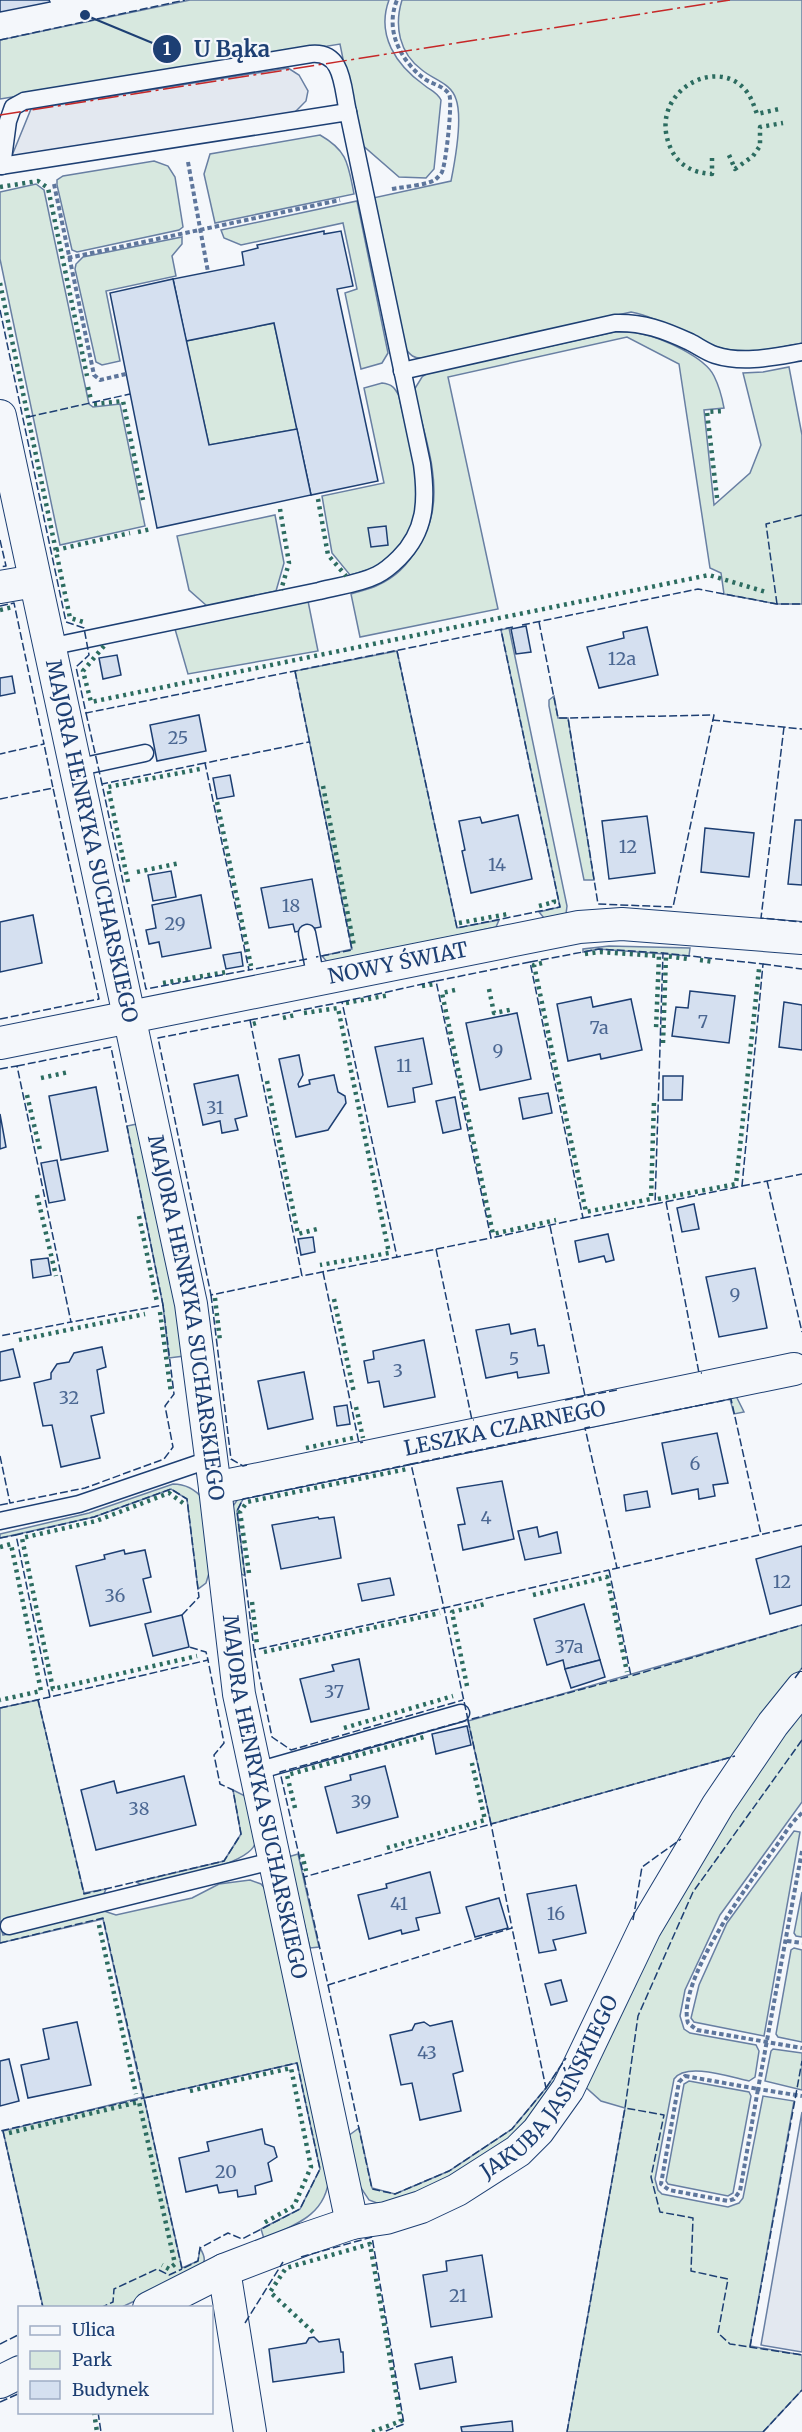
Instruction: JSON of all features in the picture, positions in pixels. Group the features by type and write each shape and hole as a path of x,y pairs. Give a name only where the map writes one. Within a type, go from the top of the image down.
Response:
{"street":[{"name":"MAJORA HENRYKA SUCHARSKIEGO","path":"0,416 191,1304 214,1473 239,1694 352,2223"},
{"path":"0,588 35,581"},
{"name":"NOWY ŚWIAT","path":"0,1043 579,927 622,924 802,938"},
{"name":"LESZKA CZARNEGO","path":"214,1473 794,1369"},
{"name":"JAKUBA JASIŃSKIEGO","path":"151,2306 224,2270 352,2223 386,2217 421,2207 457,2190 518,2151 538,2131 568,2089 645,1928 718,1805 773,1725 802,1689"},
{"path":"224,2270 250,2432"},
{"path":"0,2382 18,2373"}],"lane":[{"path":"50,647 361,581 392,565 415,540 422,523 425,505 422,464 348,112 338,67 333,57 324,53 311,54 24,101 13,107 8,121 1,166 348,112"},
{"path":"402,371 615,323 636,322 655,327 714,355 736,359 760,359 802,352"},
{"path":"75,768 145,753"},
{"path":"307,933 316,979"},
{"path":"0,1521 214,1473"},
{"path":"257,1772 461,1713"},
{"path":"9,1926 276,1860"}],"path":[{"path":"68,258 435,181 442,172 451,101 449,94 442,87 422,77 398,49 393,33 393,11 397,0"},
{"path":"186,153 208,272"},
{"path":"52,174 94,375 100,380 126,374"},
{"path":"802,1813 725,1917 696,1976 686,2012 688,2023 697,2030 802,2048"},
{"path":"802,1851 787,1941 767,2042 758,2089 737,2196 728,2202 663,2187 661,2178 679,2082 682,2079 692,2076 758,2089 802,2096"},
{"path":"787,1941 802,1943"}],"green space":[{"path":"190,0 389,0 385,25 391,48 405,68 441,100 434,169 426,178 399,177 360,143 340,44 0,99 0,40"},
{"path":"402,0 802,0 802,343 753,351 723,349 631,312 423,358 411,355 405,348 373,198 451,181 458,140 459,117 456,99 450,89 414,63 403,47 399,29"},
{"path":"320,135 336,147 345,159 354,194 215,223 204,174 210,154"},
{"path":"154,161 168,166 175,177 183,227 179,230 77,252 72,250 57,180 63,176"},
{"path":"36,184 44,190 89,404 93,407 120,404 145,526 60,545 0,259 0,192"},
{"path":"357,201 388,353 382,363 361,369 345,293 357,289 343,223 241,245 224,238 221,230"},
{"path":"182,237 182,244 172,256 176,276 106,291 120,361 102,365 96,362 75,269 76,264 83,257"},
{"path":"274,323 297,429 209,445 186,341"},
{"path":"614,332 639,333 671,344 693,355 714,376 724,408 704,410 714,505 750,473 761,445 743,373 789,367 802,435 802,604 777,604 724,594 721,573 710,568 679,364 627,337 448,377 498,609 360,637 351,594 384,582 401,569 427,531 431,517 434,498 432,467 414,390 422,377 428,373"},
{"path":"382,383 393,387 399,396 416,479 416,515 402,542 388,557 373,568 350,575 332,553 322,496 384,483 364,388"},
{"path":"275,515 284,563 276,591 207,606 189,590 177,536"},
{"path":"308,601 318,651 188,674 175,629"},
{"path":"509,628 567,906 566,914 544,918 539,912 560,907 501,630"},
{"path":"397,651 457,928 499,920 496,927 328,963 322,956 352,949 295,671"},
{"path":"554,696 558,718 568,718 594,880 584,880 549,706 549,700"},
{"path":"609,946 690,948 689,956 599,949 583,952 583,949"},
{"path":"137,1124 177,1302 184,1356 169,1358 163,1305 127,1126"},
{"path":"734,1392 744,1412 734,1414 730,1399 653,1414 655,1407"},
{"path":"622,1415 626,1420 243,1499 237,1511 245,1576 236,1571 231,1509 240,1496"},
{"path":"173,1484 190,1488 203,1499 210,1570 206,1583 198,1589 187,1499 171,1489 94,1517 0,1538 0,1534 89,1513"},
{"path":"802,1625 802,1668 735,1756 491,1824 468,1721"},
{"path":"38,1700 84,1893 106,1889 103,1896 0,1922 0,1708"},
{"path":"802,1705 802,1802 720,1915 685,1990 680,2016 684,2029 690,2033 756,2045 759,2051 755,2077 749,2081 698,2071 680,2074 674,2079 655,2179 658,2190 662,2194 728,2207 739,2203 743,2198 763,2096 794,2101 750,2346 802,2355 802,2390 763,2432 567,2432 625,2108 601,2101 581,2083 681,1885"},
{"path":"233,1790 247,1797 254,1820 256,1839 249,1852 204,1871 142,1885 136,1882 224,1861 241,1834"},
{"path":"794,1831 800,1832 764,2036 694,2022 691,2018 699,1985 727,1923"},
{"path":"298,1854 319,1947 310,1948 288,1857"},
{"path":"250,1880 261,1884 269,1893 329,2176 327,2189 316,2209 307,2217 264,2239 261,2229 300,2209 320,2169 297,2063 144,2098 182,2268 198,2261 200,2248 204,2257 203,2265 198,2271 124,2306 43,2306 3,2131 143,2097 103,1919 0,1943 0,1924 3,1935 104,1911 116,1915 192,1898 219,1884"},
{"path":"802,1892 802,1937 794,1933"},
{"path":"794,1948 802,1950 802,2042 778,2037 776,2034 791,1950"},
{"path":"581,2036 585,2038 527,2129 445,2185 382,2205 369,2200 357,2182 348,2136 359,2128 372,2188 395,2194 449,2171 512,2129 546,2088"},
{"path":"773,2049 802,2053 802,2090 765,2081"},
{"path":"689,2081 749,2092 751,2096 733,2193 728,2196 668,2184 666,2181 684,2084"}],"shaded area":[{"path":"288,68 299,75 308,91 306,101 295,112 11,158 31,109"},
{"path":"802,2112 802,2352 761,2345"}],"building":[{"path":"0,0 49,0 50,2 0,12"},
{"path":"324,231 324,234 341,231 353,286 337,289 378,481 311,495 274,323 186,341 173,279 244,265 242,252 258,248 257,245"},
{"path":"173,279 209,445 297,429 311,495 157,528 110,293"},
{"path":"386,526 388,545 371,547 368,528"},
{"path":"526,626 531,652 516,654 511,629"},
{"path":"647,627 658,675 599,688 587,647 624,638 623,632"},
{"path":"117,655 121,675 103,679 99,658"},
{"path":"12,676 15,693 0,696 0,678"},
{"path":"199,715 206,751 157,761 150,725"},
{"path":"230,775 234,796 217,799 213,778"},
{"path":"518,815 532,879 471,893 462,851 465,850 459,821 480,817 482,823"},
{"path":"647,816 655,873 609,879 602,821"},
{"path":"795,820 802,820 802,885 788,884"},
{"path":"705,828 754,833 749,877 701,872"},
{"path":"171,871 176,897 153,901 148,875"},
{"path":"312,879 321,927 295,932 293,924 269,928 261,888"},
{"path":"201,895 211,948 162,957 159,942 149,944 146,930 156,928 152,905"},
{"path":"33,915 42,963 0,972 0,922"},
{"path":"241,952 243,966 226,969 223,955"},
{"path":"690,991 735,996 729,1043 672,1036 676,1007 688,1008"},
{"path":"591,997 593,1007 631,999 642,1050 601,1059 600,1054 568,1061 557,1004"},
{"path":"784,1002 802,1005 802,1050 779,1047"},
{"path":"517,1013 531,1079 480,1090 466,1023"},
{"path":"423,1038 432,1084 413,1088 415,1102 388,1107 375,1047"},
{"path":"299,1055 303,1075 298,1084 299,1087 310,1084 309,1080 334,1075 338,1092 345,1096 346,1103 328,1130 296,1137 279,1059"},
{"path":"238,1075 247,1116 235,1119 238,1130 222,1133 220,1121 203,1125 194,1084"},
{"path":"663,1076 683,1076 682,1100 663,1100"},
{"path":"96,1087 108,1151 61,1160 49,1096"},
{"path":"548,1093 552,1113 523,1119 519,1098"},
{"path":"455,1097 461,1129 443,1133 436,1101"},
{"path":"0,1114 6,1147 0,1149"},
{"path":"57,1160 65,1200 49,1203 41,1163"},
{"path":"694,1204 699,1229 682,1232 677,1208"},
{"path":"608,1234 614,1260 606,1262 604,1256 579,1262 575,1241"},
{"path":"313,1237 315,1252 301,1255 298,1239"},
{"path":"48,1258 51,1275 33,1278 31,1260"},
{"path":"755,1268 767,1328 719,1337 706,1277"},
{"path":"509,1324 511,1334 535,1329 538,1346 544,1345 549,1373 518,1378 517,1372 486,1378 476,1330"},
{"path":"424,1340 435,1397 384,1407 379,1381 368,1383 364,1361 374,1359 373,1351"},
{"path":"102,1347 106,1367 97,1370 104,1413 91,1416 100,1458 61,1467 52,1425 43,1426 34,1383 51,1379 51,1373 57,1364 69,1362 74,1353"},
{"path":"13,1349 20,1377 0,1381 0,1352"},
{"path":"304,1372 313,1419 268,1429 258,1381"},
{"path":"347,1405 350,1424 337,1426 334,1407"},
{"path":"717,1433 728,1483 713,1485 715,1496 699,1499 698,1489 672,1494 662,1443"},
{"path":"502,1481 514,1539 463,1550 458,1525 465,1524 457,1488"},
{"path":"647,1491 650,1507 626,1511 624,1495"},
{"path":"318,1517 319,1519 334,1517 341,1558 281,1569 272,1525"},
{"path":"537,1527 539,1537 557,1532 561,1553 525,1560 518,1531"},
{"path":"802,1546 802,1605 770,1614 756,1559"},
{"path":"124,1550 125,1554 145,1550 151,1577 143,1579 151,1612 90,1626 76,1566 105,1559 104,1555"},
{"path":"390,1578 394,1595 362,1601 358,1584"},
{"path":"584,1604 600,1660 565,1669 563,1660 547,1665 534,1619"},
{"path":"182,1615 189,1647 153,1656 145,1624"},
{"path":"359,1659 369,1709 311,1722 300,1679 334,1671 332,1665"},
{"path":"600,1660 605,1677 571,1688 565,1669"},
{"path":"467,1726 471,1745 436,1754 432,1734"},
{"path":"385,1766 398,1817 337,1833 325,1787 351,1780 350,1775"},
{"path":"184,1776 196,1825 96,1850 81,1790 114,1781 117,1793"},
{"path":"430,1872 440,1913 416,1918 419,1930 402,1934 401,1930 369,1939 358,1895 387,1888 386,1884"},
{"path":"576,1885 586,1933 553,1940 556,1950 539,1953 527,1894"},
{"path":"499,1898 508,1928 475,1937 466,1907"},
{"path":"561,1980 567,2001 551,2005 545,1984"},
{"path":"452,2021 463,2071 453,2074 461,2111 420,2120 412,2083 401,2085 390,2035 412,2030 415,2024 424,2022 430,2026"},
{"path":"77,2022 91,2085 28,2098 21,2065 49,2059 43,2029"},
{"path":"9,2059 19,2101 0,2106 0,2061"},
{"path":"262,2129 265,2144 274,2147 277,2157 268,2163 272,2181 255,2186 256,2194 238,2197 237,2190 219,2193 217,2185 186,2192 179,2158 209,2151 207,2142"},
{"path":"482,2255 492,2317 431,2327 423,2275 447,2271 446,2261"},
{"path":"314,2337 319,2342 339,2339 341,2352 343,2352 344,2372 273,2382 269,2349 306,2343 309,2338"},
{"path":"452,2357 456,2382 420,2389 415,2364"},
{"path":"512,2421 513,2432 462,2432 461,2427"}],"hedge":[{"path":"712,158 712,174 699,172 688,168 678,160 671,149 666,129 668,111 676,96 688,85 703,78 719,77 734,81 747,92 757,114 779,109"},
{"path":"729,155 735,169 753,156 760,146 760,127 783,123"},
{"path":"0,187 38,181 48,188 87,376"},
{"path":"0,283 70,618 87,623"},
{"path":"88,387 91,400"},
{"path":"94,404 123,401 143,500"},
{"path":"717,498 707,412 723,411"},
{"path":"318,499 328,555 346,576"},
{"path":"280,509 289,563 281,590"},
{"path":"138,532 151,529"},
{"path":"56,550 130,533"},
{"path":"104,646 83,671 91,702 709,575 766,592"},
{"path":"0,610 13,607"},
{"path":"128,882 108,787 200,769"},
{"path":"323,786 354,946"},
{"path":"217,802 251,966"},
{"path":"137,872 180,863"},
{"path":"539,906 554,902 553,896"},
{"path":"459,923 508,914"},
{"path":"585,954 600,952 659,956 656,1029"},
{"path":"663,1043 666,956 688,959"},
{"path":"700,960 714,962"},
{"path":"542,963 534,965 586,1212 651,1199 654,1101"},
{"path":"658,1199 736,1184 759,969"},
{"path":"163,983 226,972"},
{"path":"422,986 435,984"},
{"path":"489,989 494,1013 514,1009"},
{"path":"455,990 442,993 493,1234 556,1220"},
{"path":"346,1003 390,995"},
{"path":"304,1013 338,1008 389,1253 320,1265"},
{"path":"283,1018 295,1015"},
{"path":"253,1024 260,1022"},
{"path":"41,1078 69,1072"},
{"path":"267,1081 298,1234 317,1229"},
{"path":"27,1095 40,1150"},
{"path":"37,1195 56,1276"},
{"path":"139,1216 157,1302"},
{"path":"215,1298 220,1341"},
{"path":"334,1299 354,1393"},
{"path":"160,1312 171,1393"},
{"path":"19,1340 145,1314"},
{"path":"356,1407 363,1438"},
{"path":"306,1448 353,1438"},
{"path":"249,1573 240,1512 247,1502 407,1469"},
{"path":"183,1503 169,1493 96,1521 22,1538 53,1689 197,1656"},
{"path":"0,1547 11,1544 41,1691 0,1700"},
{"path":"533,1595 607,1577 627,1672"},
{"path":"252,1602 257,1644"},
{"path":"467,1686 452,1612 485,1604"},
{"path":"264,1652 440,1613"},
{"path":"344,1728 453,1696"},
{"path":"295,1808 287,1775 424,1737"},
{"path":"387,1848 485,1820 471,1759"},
{"path":"302,1854 306,1871"},
{"path":"99,1925 136,2094"},
{"path":"190,2091 291,2068 311,2167 294,2206 262,2224"},
{"path":"9,2133 139,2102 175,2264 169,2269 162,2265"},
{"path":"313,2332 270,2292 286,2268 370,2244 401,2421 372,2432"},
{"path":"94,2414 97,2432"}],"fence":[{"path":"0,40 185,0"},
{"path":"0,310 66,622 84,628 89,655 76,667 86,713 513,627"},
{"path":"28,417 130,394"},
{"path":"777,604 766,524 802,515"},
{"path":"0,540 6,566 0,567"},
{"path":"522,625 698,589 777,604 802,604"},
{"path":"0,606 14,603 44,744 0,754"},
{"path":"539,622 558,718 714,715 673,907 598,904 568,718"},
{"path":"397,651 457,928 560,907 501,630"},
{"path":"295,671 352,950 316,957"},
{"path":"86,713 102,784"},
{"path":"712,720 802,729"},
{"path":"784,727 761,918 802,922"},
{"path":"307,959 249,970 205,763 309,742"},
{"path":"0,799 53,788 44,744"},
{"path":"205,763 102,784 146,989 249,970"},
{"path":"0,1019 99,999 53,788"},
{"path":"530,962 599,949 663,953 655,1204 583,1218"},
{"path":"655,1204 742,1186 763,964 663,953"},
{"path":"436,981 530,962 583,1218 491,1238"},
{"path":"763,964 802,969"},
{"path":"342,1002 436,981 491,1238 397,1257"},
{"path":"250,1020 342,1002 397,1257 302,1276"},
{"path":"250,1020 302,1276 211,1295 158,1038 250,1020"},
{"path":"17,1066 111,1047 163,1305 71,1322"},
{"path":"0,1069 17,1066 71,1322 0,1336"},
{"path":"742,1186 802,1174"},
{"path":"767,1181 802,1332"},
{"path":"666,1202 699,1373 702,1373"},
{"path":"550,1226 585,1396 617,1390"},
{"path":"436,1249 472,1420 474,1420"},
{"path":"323,1272 359,1443 363,1442"},
{"path":"211,1295 231,1459 243,1466 247,1465"},
{"path":"0,1456 10,1503 85,1488 164,1459 173,1447 165,1406 174,1394 163,1305"},
{"path":"565,1400 585,1396"},
{"path":"652,1415 731,1399 761,1534"},
{"path":"590,1427 585,1428 617,1568"},
{"path":"537,1438 411,1464 444,1608 609,1570"},
{"path":"411,1464 243,1499 237,1511 254,1650 444,1608 468,1720 631,1676"},
{"path":"182,1615 199,1597 187,1499 171,1489 94,1517 16,1535 50,1697 208,1660 206,1652 189,1647"},
{"path":"0,1505 10,1503"},
{"path":"802,1525 609,1570 631,1676 802,1625"},
{"path":"0,1538 16,1535"},
{"path":"254,1650 272,1737 291,1750 463,1700"},
{"path":"38,1700 84,1894 224,1861 241,1834 233,1790 220,1784 214,1755 224,1743 208,1660"},
{"path":"795,1678 802,1668"},
{"path":"0,1708 50,1697"},
{"path":"468,1720 491,1824 304,1877 280,1772 468,1720"},
{"path":"802,1740 693,1892 638,2016 625,2108 664,2115 651,2177 660,2212 693,2218 691,2271 728,2279 718,2333 730,2344 802,2355"},
{"path":"304,1877 328,1985 512,1928 491,1824 735,1756"},
{"path":"633,1920 642,1867 681,1839"},
{"path":"0,1943 103,1918 144,2098 0,2131"},
{"path":"328,1985 372,2189 395,2194 449,2171 512,2129 546,2088 512,1928"},
{"path":"546,2088 566,2058"},
{"path":"750,2347 802,2061"},
{"path":"297,2063 320,2169 300,2209 242,2239 228,2233 200,2248 198,2261 182,2269 144,2098 297,2063"},
{"path":"567,2432 625,2108"},
{"path":"3,2131 43,2306"},
{"path":"301,2257 372,2237 404,2424 383,2432"},
{"path":"245,2323 283,2262"},
{"path":"104,2306 113,2302 114,2289 157,2269 169,2275 182,2269"},
{"path":"0,2344 18,2335"},
{"path":"763,2432 802,2390"},
{"path":"0,2402 18,2394"},
{"path":"98,2414 101,2432"}],"power":[{"path":"0,115 730,0"}],"place":[{"name":"U Bąka","path":"85,15"}]}
